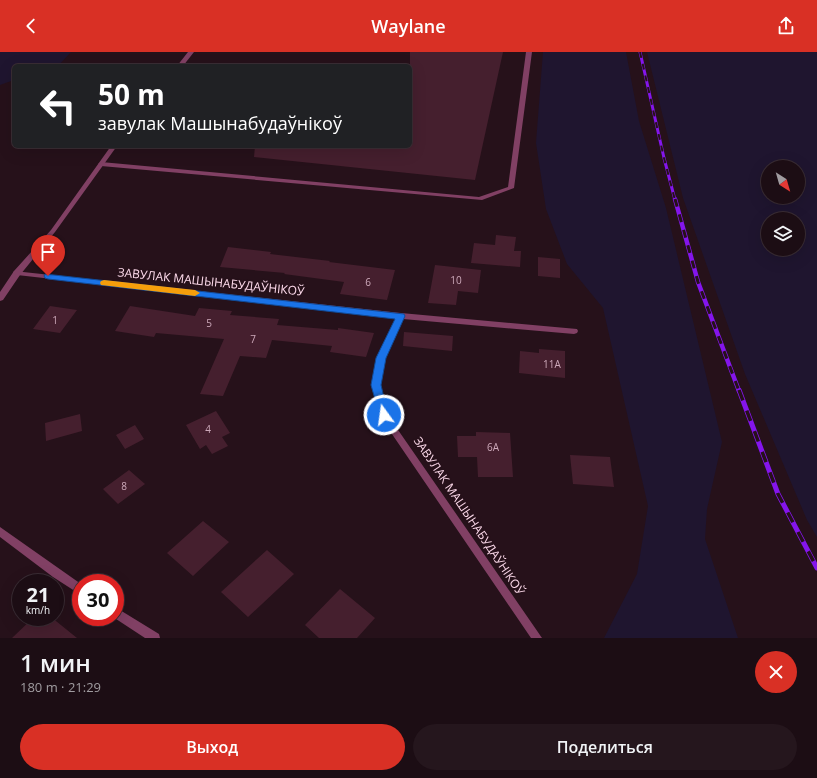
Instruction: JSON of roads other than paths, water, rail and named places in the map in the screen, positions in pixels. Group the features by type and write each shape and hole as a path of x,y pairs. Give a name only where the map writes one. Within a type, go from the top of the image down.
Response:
{"street":[{"path":"182,64 192,52"},
{"path":"101,164 480,199 511,188 529,52"},
{"path":"0,298 53,230 113,148"},
{"name":"ЗАВУЛАК МАШЫНАБУДАЎНІКОЎ","path":"18,273 401,316 574,331"},
{"name":"ЗАВУЛАК МАШЫНАБУДАЎНІКОЎ","path":"401,316 381,358 376,385 384,415 537,638"},
{"path":"0,531 56,574 72,584"},
{"path":"124,618 155,638"}],"railway":[{"path":"640,52 675,200"},
{"path":"675,199 698,282 739,391"},
{"path":"739,390 778,494 817,568"}]}
